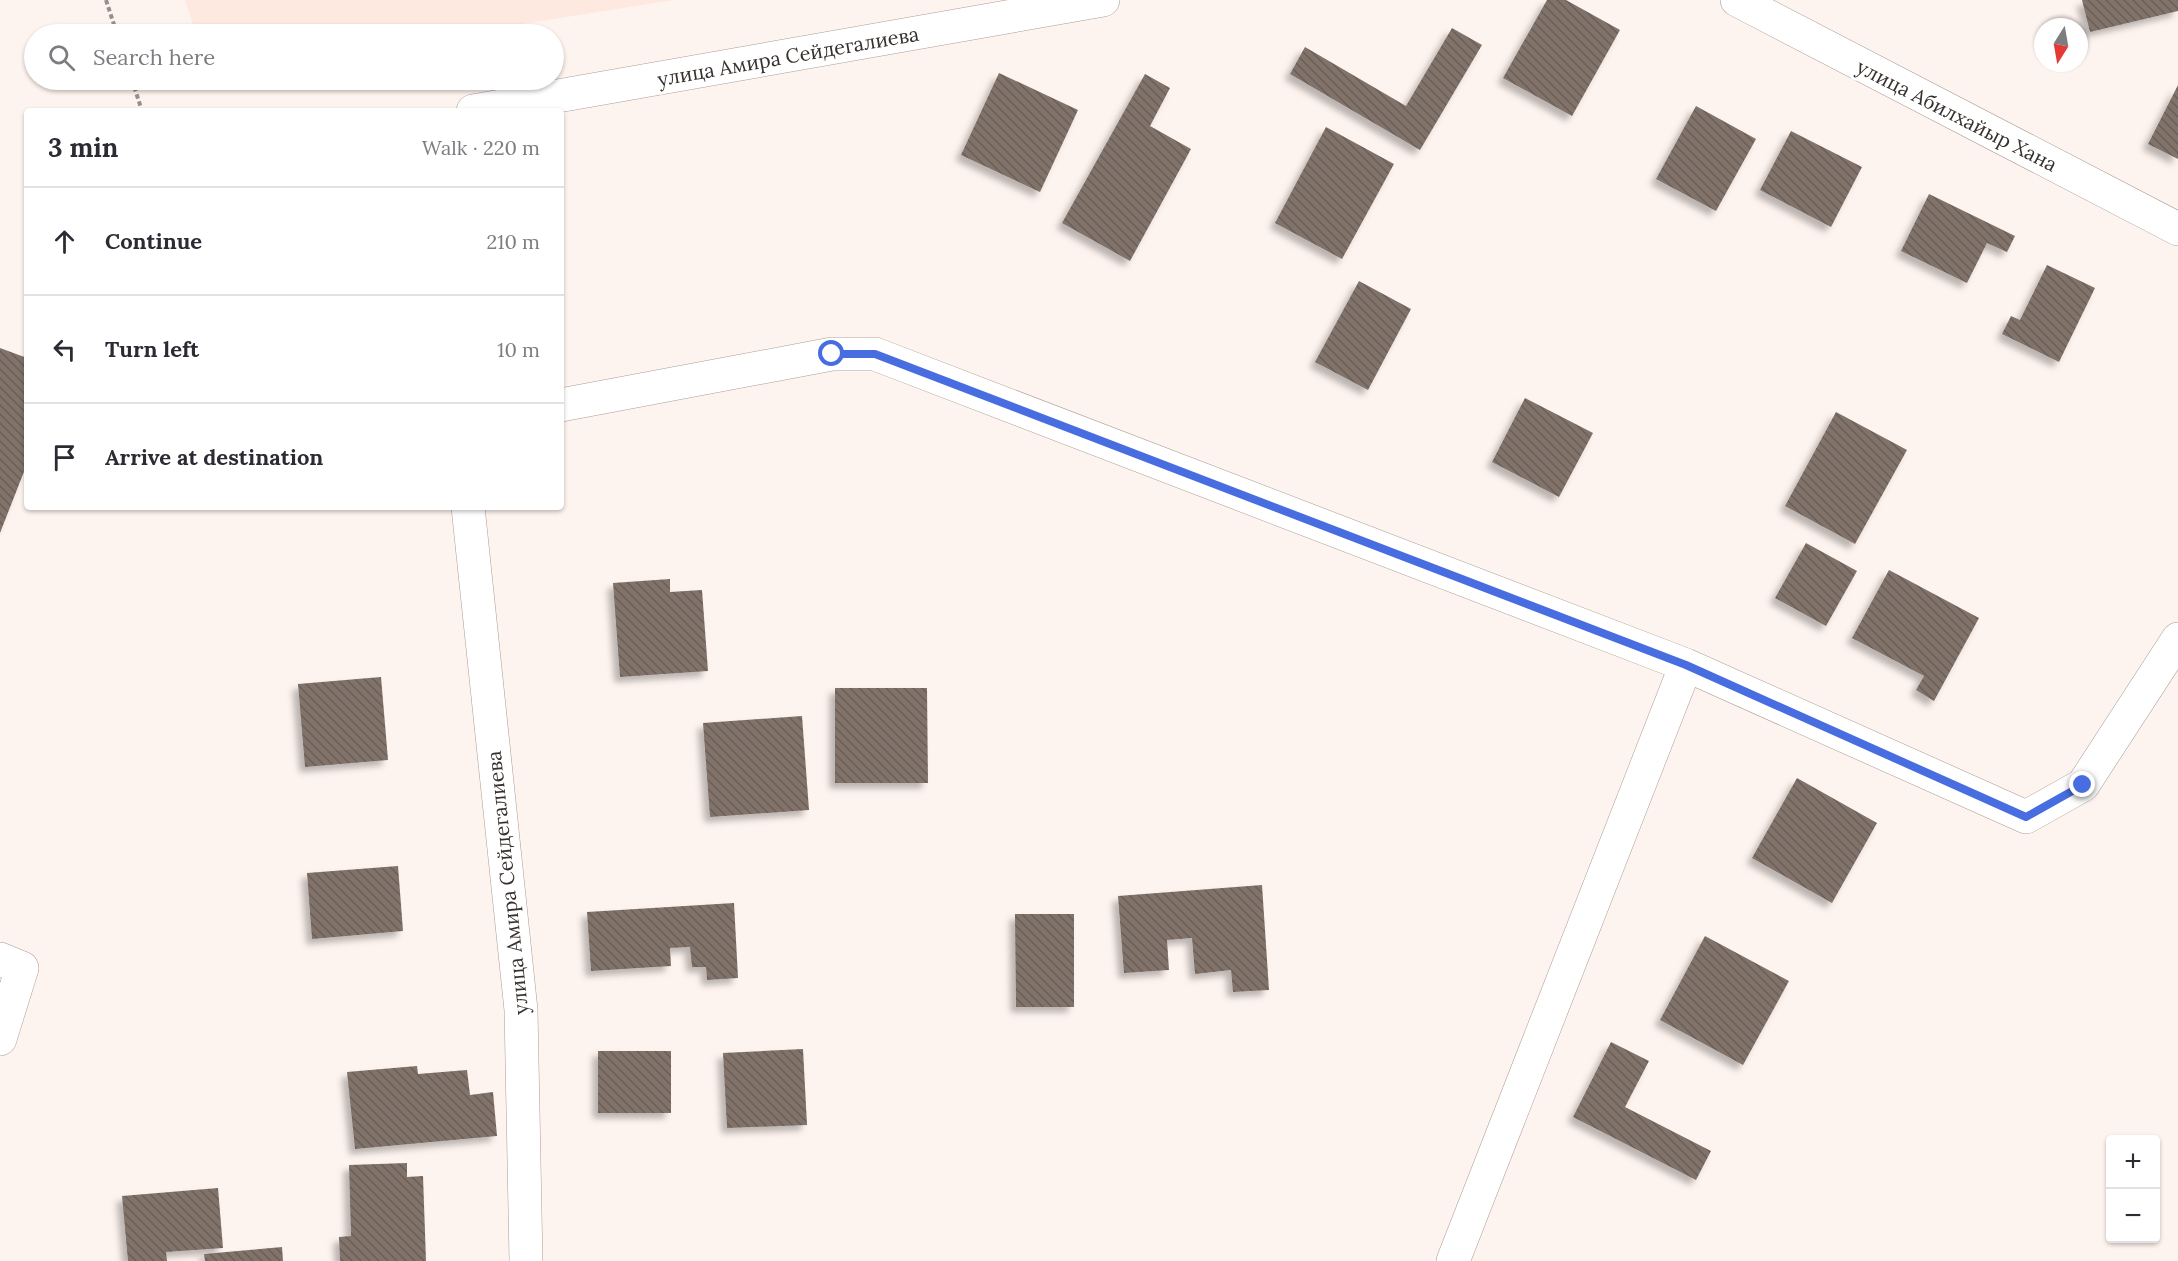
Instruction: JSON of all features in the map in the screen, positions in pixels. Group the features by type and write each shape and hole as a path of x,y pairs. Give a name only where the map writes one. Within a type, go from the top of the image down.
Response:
{"street":[{"name":"улица Амира Сейдегалиева","path":"490,108 1103,0"},
{"name":"улица Абилхайыр Хана","path":"1737,0 2178,229"},
{"path":"564,404 832,354 875,354 1686,665 2026,817 2083,785 2178,639"},
{"name":"улица Амира Сейдегалиева","path":"468,510 521,1010 526,1261"},
{"path":"1453,1261 1686,665"},
{"path":"0,959 22,968 0,1039"}],"path":[{"path":"106,0 114,24"},
{"path":"135,90 141,108"}],"shaded area":[{"path":"185,0 674,0 522,24 193,24"}],"building":[{"path":"1547,0 1566,0 1620,30 1572,116 1503,78"},
{"path":"2082,0 2178,0 2178,11 2090,32"},
{"path":"1452,28 1482,45 1420,150 1290,74 1305,47 1406,106"},
{"path":"999,73 1078,110 1040,192 961,155"},
{"path":"1145,74 1170,88 1150,126 1191,149 1130,261 1062,223"},
{"path":"2178,85 2178,159 2148,144"},
{"path":"1696,106 1756,139 1716,211 1656,179"},
{"path":"1326,127 1394,164 1342,259 1275,223"},
{"path":"1791,131 1862,167 1831,227 1760,190"},
{"path":"1929,194 2015,236 2007,252 1987,243 1967,283 1901,251"},
{"path":"2047,265 2095,288 2059,362 2002,334 2011,316 2020,320"},
{"path":"1359,281 1411,309 1368,390 1315,362"},
{"path":"0,348 24,357 24,472 0,533"},
{"path":"1525,398 1593,433 1559,497 1492,462"},
{"path":"1836,412 1907,450 1855,544 1785,506"},
{"path":"1806,543 1857,571 1826,626 1775,598"},
{"path":"1889,570 1979,618 1934,701 1916,690 1924,676 1852,638"},
{"path":"670,579 670,592 702,590 708,671 620,677 613,583"},
{"path":"381,677 388,760 305,767 298,684"},
{"path":"835,688 927,688 928,783 835,783"},
{"path":"802,716 809,810 710,817 703,723"},
{"path":"1797,778 1877,823 1832,903 1752,858"},
{"path":"398,866 403,931 312,939 307,873"},
{"path":"1262,885 1269,990 1233,992 1231,970 1195,974 1192,938 1167,940 1169,970 1124,973 1118,896"},
{"path":"734,903 738,978 707,980 706,967 692,967 690,947 670,948 671,966 591,971 587,912"},
{"path":"1015,914 1074,914 1074,1007 1016,1007"},
{"path":"1705,936 1789,981 1743,1065 1660,1020"},
{"path":"1611,1042 1649,1061 1625,1107 1711,1151 1696,1180 1573,1117"},
{"path":"803,1049 807,1125 727,1128 723,1053"},
{"path":"598,1051 671,1051 671,1113 598,1113"},
{"path":"417,1066 418,1074 467,1070 470,1095 493,1092 497,1136 355,1149 347,1072"},
{"path":"407,1163 407,1177 423,1176 426,1261 340,1261 339,1237 351,1236 349,1165"},
{"path":"218,1188 223,1248 166,1252 167,1261 128,1261 122,1196"},
{"path":"282,1247 283,1261 205,1261 204,1254"}],"route":[{"path":"832,354 875,354 1686,665 2026,817 2083,785"}]}
